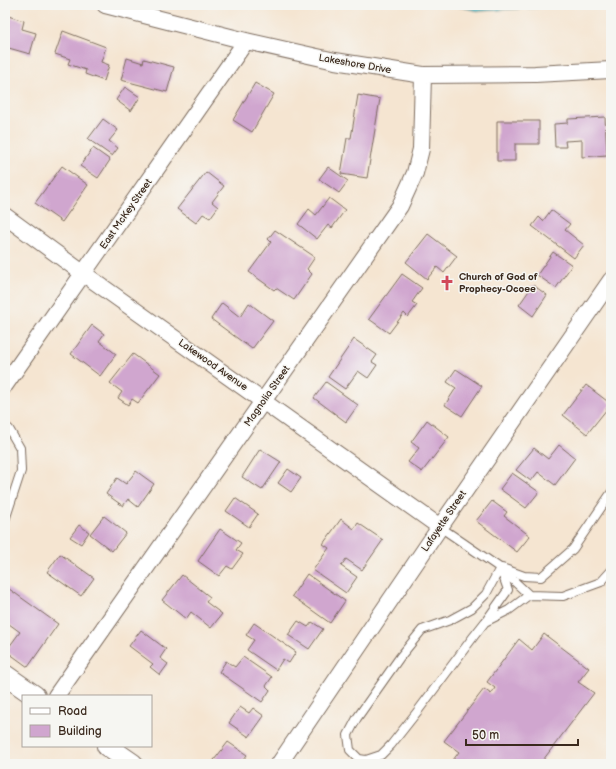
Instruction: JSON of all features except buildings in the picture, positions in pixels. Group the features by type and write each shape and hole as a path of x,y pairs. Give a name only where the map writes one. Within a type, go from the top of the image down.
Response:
{"street":[{"name":"Lakeshore Drive","path":"105,5 246,42 335,61 423,75 535,74 611,70"},
{"name":"East McKey Street","path":"5,385 246,42"},
{"name":"Magnolia Street","path":"57,695 400,206 415,173 421,149 423,75"},
{"name":"Lakewood Avenue","path":"5,216 84,274 440,527"},
{"name":"Lafayette Street","path":"279,764 440,527 611,280"},
{"path":"5,675 34,695"},
{"path":"108,747 133,764"}],"lane":[{"path":"5,426 9,429 20,448 21,470 5,520"},
{"path":"500,568 524,576 541,577 573,549 611,493"},
{"path":"440,527 500,568 530,596"},
{"path":"500,568 508,590 485,622 381,755 366,760 359,758 350,750 348,734 357,718 400,657 422,630 450,620 472,608 486,594 500,568"},
{"path":"485,622 509,610 530,596 563,596 601,582 611,571"}],"water":[{"path":"450,5 583,5 480,11"}],"place":[{"name":"Church of God of Prophecy-Ocoee","path":"447,283"}]}
